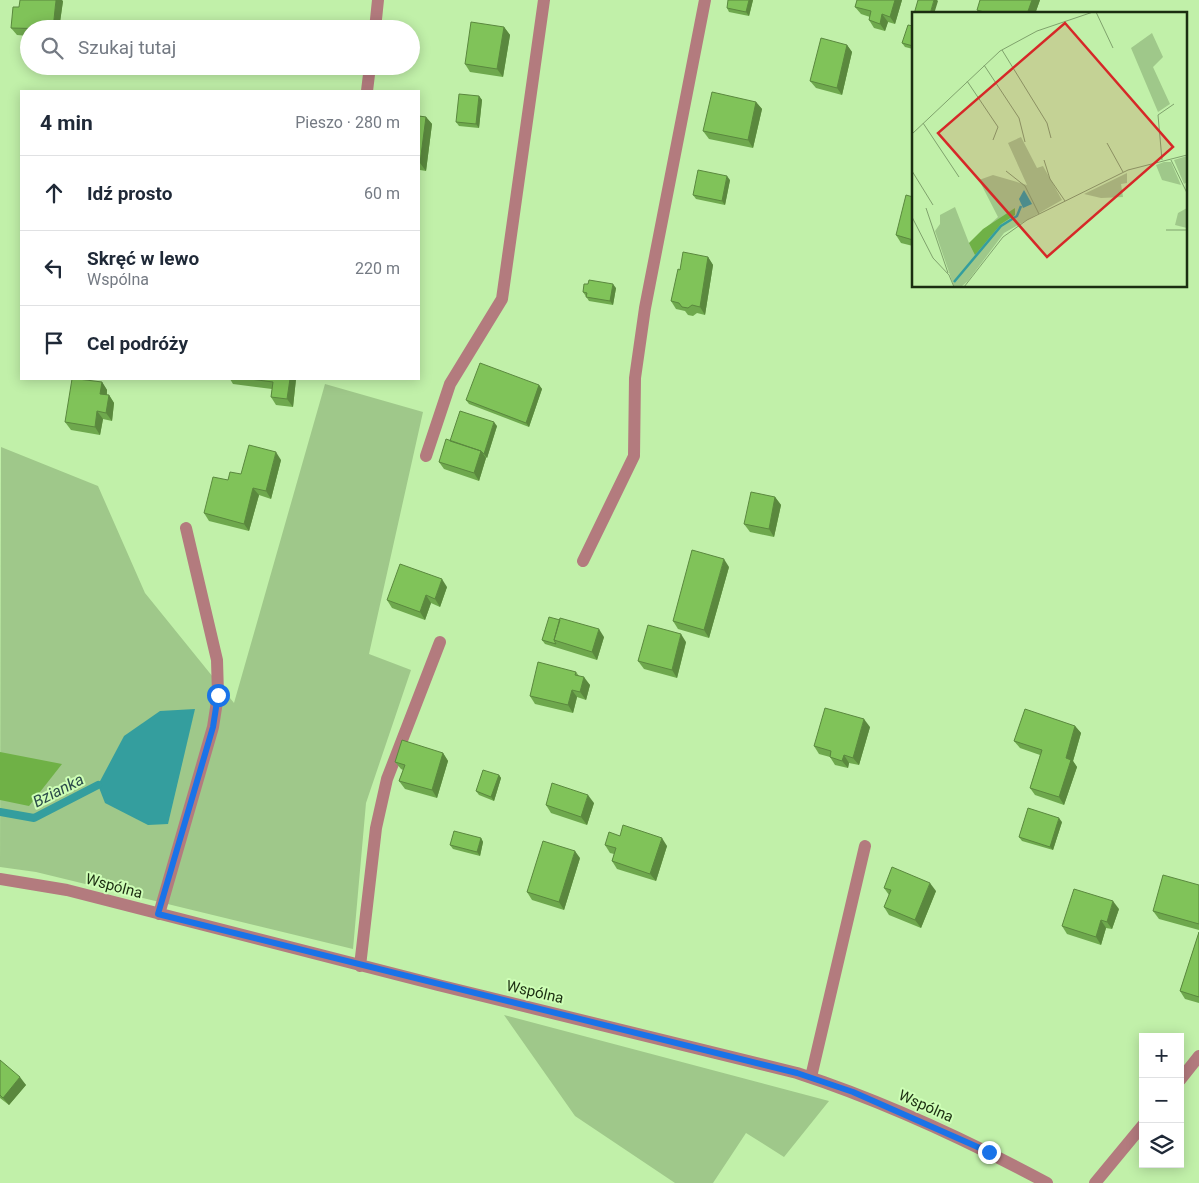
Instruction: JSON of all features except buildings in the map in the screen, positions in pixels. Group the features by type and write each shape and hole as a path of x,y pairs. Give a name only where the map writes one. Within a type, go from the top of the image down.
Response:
{"street":[{"path":"376,20 378,0"},
{"path":"426,456 450,384 502,298 544,0"},
{"path":"583,562 634,456 635,378 645,308 705,0"},
{"path":"367,90 369,75"},
{"path":"158,914 213,727 218,695 217,660 186,528"},
{"path":"360,966 376,828 387,779 440,642"},
{"path":"811,1078 864,846"},
{"name":"Wspólna","path":"0,879 67,890 360,966 811,1078 853,1092 989,1152 1047,1183"},
{"path":"1182,1078 1199,1056"},
{"path":"1095,1183 1139,1130"}],"green space":[{"path":"325,384 423,412 369,654 411,670 366,803 353,949 36,872 0,867 1,447 98,486 145,593 234,703"},
{"path":"0,752 62,764 29,806 0,800"},
{"path":"504,1015 829,1101 784,1157 746,1133 713,1183 675,1183 575,1116"}],"water":[{"path":"195,709 168,824 148,825 105,803 98,785 124,736 160,711"}],"waterway":[{"name":"Bzianka","path":"0,812 34,818 98,785"}],"route":[{"path":"218,695 213,727 158,914 797,1073 853,1092 989,1152"}]}
